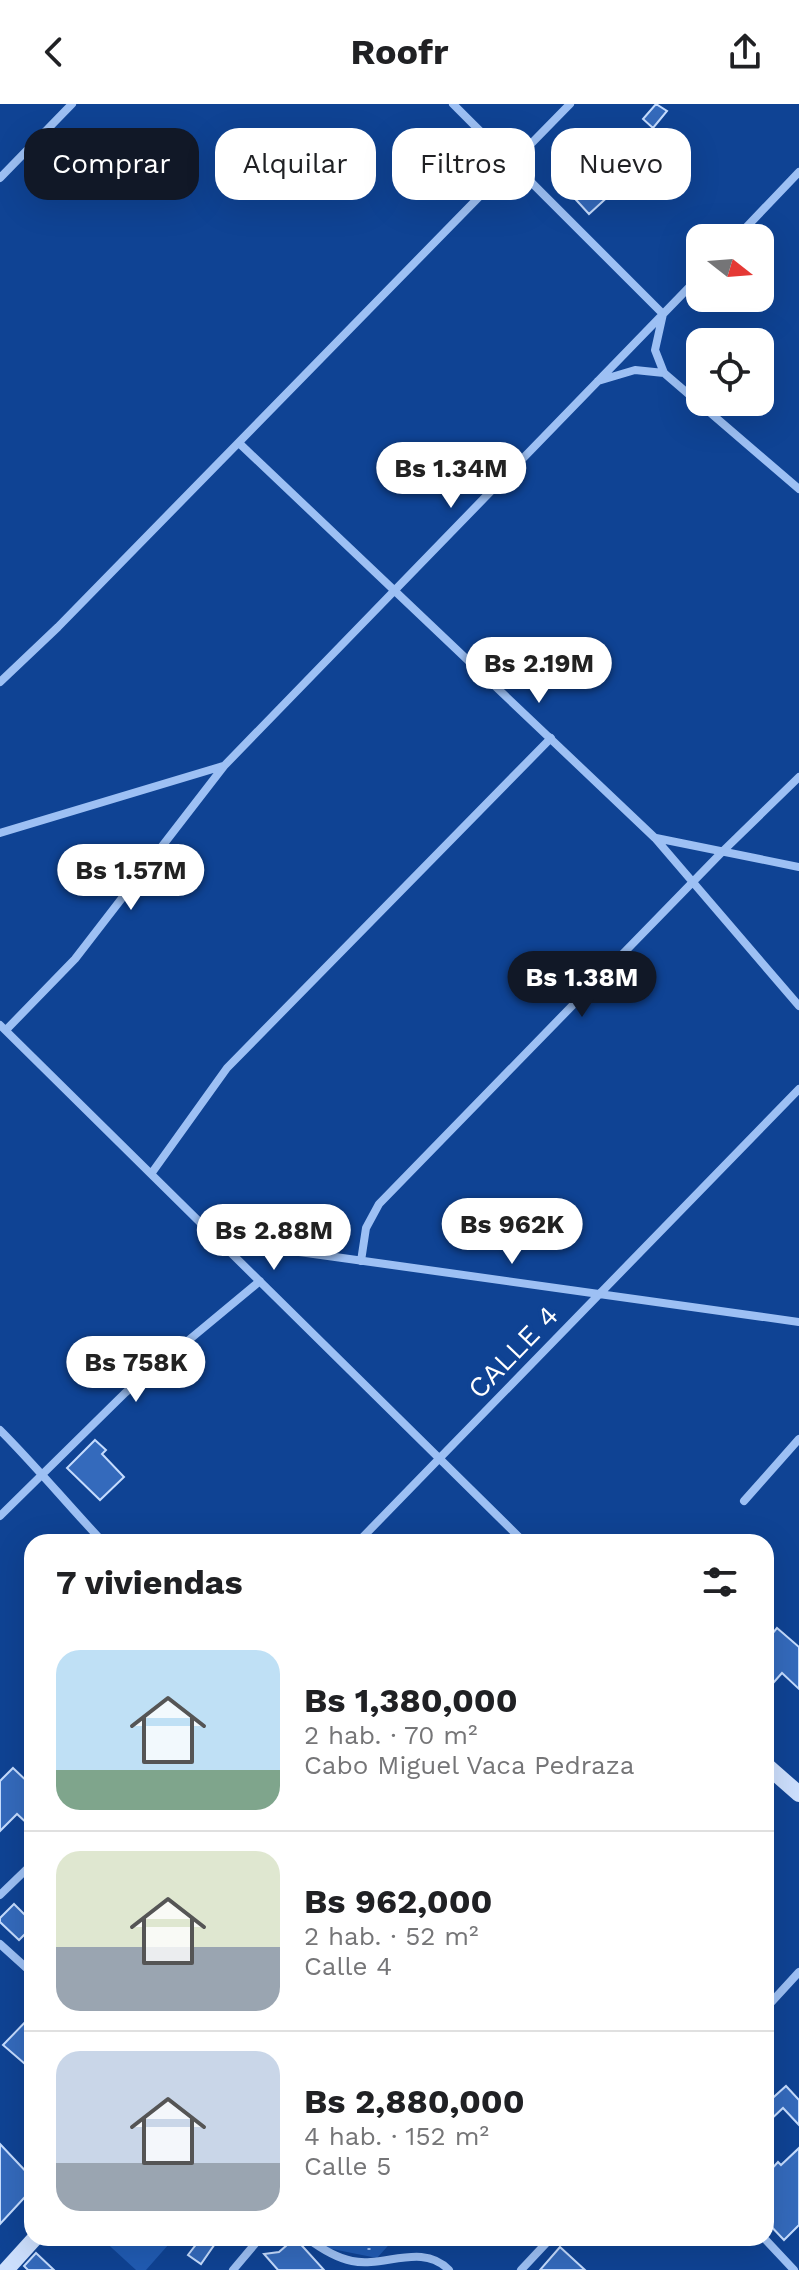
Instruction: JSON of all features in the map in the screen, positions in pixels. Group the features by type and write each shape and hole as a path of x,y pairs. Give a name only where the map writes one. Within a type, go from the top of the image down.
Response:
{"main road":[{"path":"774,1772 799,1794"},
{"path":"6,2270 28,2246"}],"street":[{"path":"0,178 72,104"},
{"path":"453,104 477,128"},
{"path":"535,140 570,104"},
{"path":"749,224 799,172"},
{"path":"535,185 663,314"},
{"path":"0,682 477,200"},
{"path":"516,1534 3,1027 75,959 224,766 686,290"},
{"path":"663,314 655,350 664,373 798,485"},
{"path":"598,382 635,370 664,373"},
{"path":"239,443 655,838 799,1006"},
{"path":"151,1174 227,1068 551,738"},
{"path":"0,833 224,766"},
{"path":"361,1261 366,1228 379,1204 799,777"},
{"path":"655,838 799,867"},
{"name":"CALLE 4","path":"366,1534 799,1089"},
{"path":"220,1241 799,1322"},
{"path":"0,1516 125,1393 260,1281"},
{"path":"0,1430 42,1472 95,1534"},
{"path":"744,1501 799,1439"},
{"path":"0,1895 24,1872"},
{"path":"0,1944 24,1966"},
{"path":"774,1999 799,1972"},
{"path":"233,2270 253,2246"},
{"path":"323,2246 352,2261 423,2257 443,2263 449,2270"},
{"path":"521,2270 544,2246"},
{"path":"772,2246 797,2270"}],"path":[{"path":"369,2246 369,2258"}],"shaded area":[{"path":"110,2246 167,2246 146,2270 136,2270"},
{"path":"320,2246 388,2246 377,2258"}],"building":[{"path":"656,104 667,111 653,128 643,119"},
{"path":"576,200 604,200 589,214"},
{"path":"95,1440 106,1450 102,1454 124,1477 100,1500 67,1468"},
{"path":"777,1628 799,1647 799,1689 782,1673 774,1682 774,1632"},
{"path":"13,1768 24,1778 24,1821 17,1814 0,1831 0,1781"},
{"path":"14,1904 24,1914 24,1935 19,1940 0,1922 0,1918"},
{"path":"24,2023 24,2063 3,2045"},
{"path":"786,2086 799,2100 799,2125 783,2108 774,2116 774,2097"},
{"path":"0,2144 24,2170 24,2198 0,2224"},
{"path":"799,2148 799,2225 784,2240 774,2229 774,2166 778,2162 781,2165"},
{"path":"195,2246 213,2246 201,2264 188,2255"},
{"path":"286,2246 302,2246 324,2270 278,2270 264,2254 279,2252"},
{"path":"560,2247 585,2270 540,2270"},
{"path":"36,2253 54,2270 28,2270 24,2266"}]}
